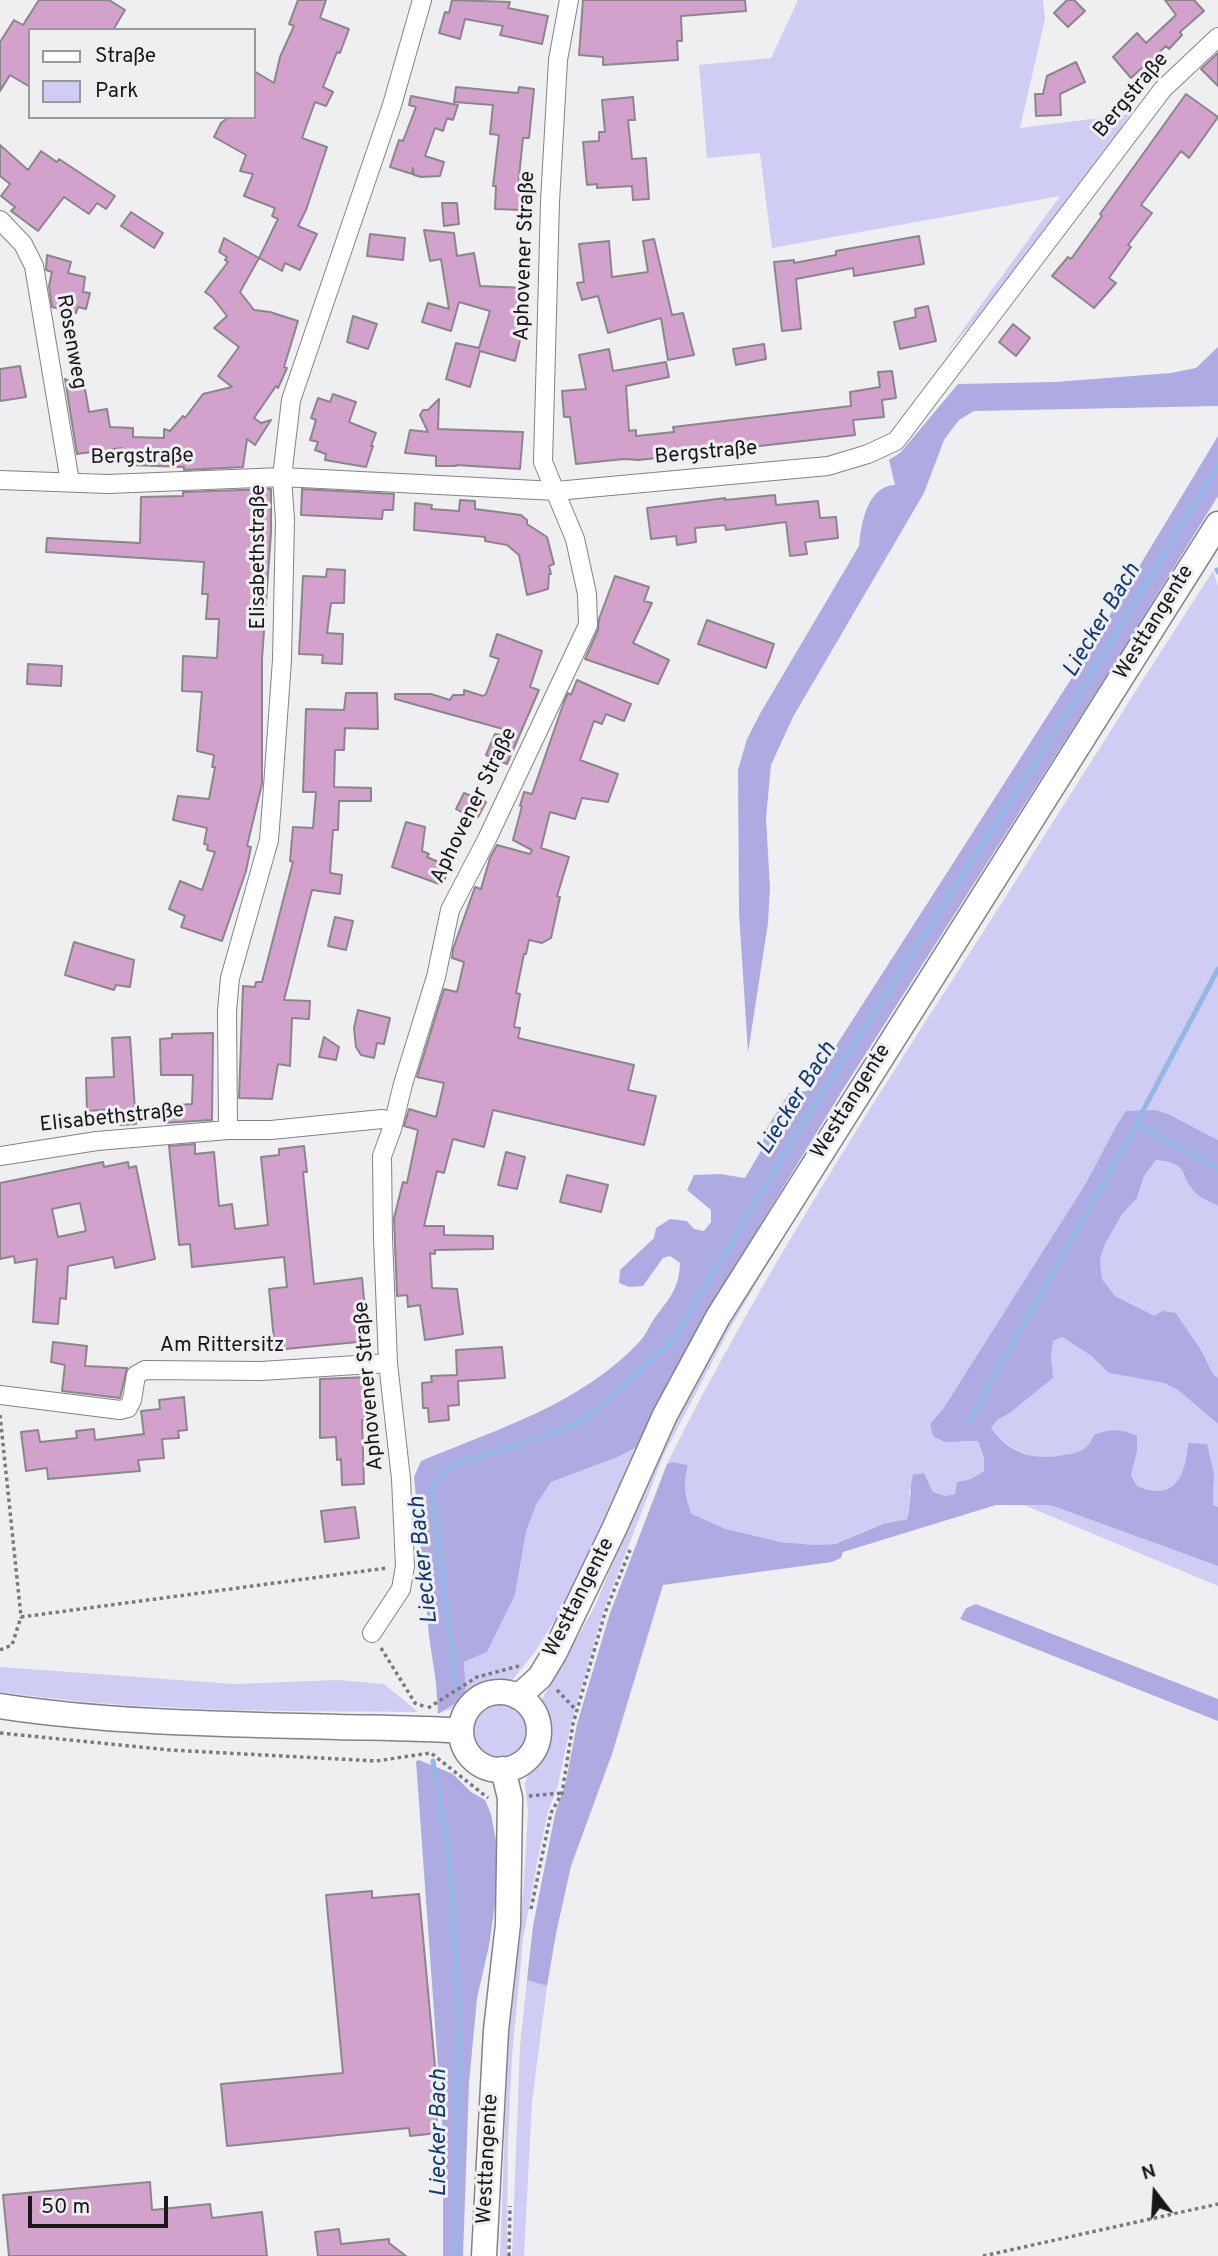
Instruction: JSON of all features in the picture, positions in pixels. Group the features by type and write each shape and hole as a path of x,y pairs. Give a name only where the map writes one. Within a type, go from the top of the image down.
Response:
{"main road":[{"name":"Westtangente","path":"519,1697 540,1677 555,1651 665,1415 718,1317 1218,524"},
{"path":"496,1692 519,1697 534,1712 538,1733 536,1744 523,1761 503,1769 490,1769 479,1764 469,1755 463,1744 462,1720 467,1709 485,1695 496,1692"},
{"path":"0,1706 105,1717 461,1731"},
{"name":"Westtangente","path":"484,2256 496,2030 508,1924 510,1798 503,1769"}],"street":[{"name":"Elisabethstraße","path":"228,1130 227,1011 231,967 269,840 282,660 285,520 282,477 291,400 392,105 422,0"},
{"name":"Aphovener Straße","path":"372,1633 401,1588 405,1566 401,1479 388,1363 382,1156 436,977 450,910 487,839 588,625 587,594 575,539 543,462 550,202 558,60 569,0"},
{"name":"Bergstraße","path":"0,480 108,484 282,477 556,491 828,466 868,454 896,441 1163,89 1218,37"},
{"name":"Rosenweg","path":"0,220 23,244 34,266 70,482"},
{"name":"Elisabethstraße","path":"0,1156 97,1141 228,1130 271,1130 382,1119 394,1122"},
{"name":"Am Rittersitz","path":"0,1395 120,1410 128,1408 136,1375 145,1370 261,1371 388,1363"}],"path":[{"path":"0,1415 21,1617 12,1645 0,1650"},
{"path":"530,1916 551,1813 562,1793 577,1711 605,1613 634,1539"},
{"path":"21,1617 405,1566"},
{"path":"372,1633 430,1730 492,1802 562,1793"},
{"path":"0,1733 170,1750 376,1761 430,1730 477,1677 521,1665 560,1691 577,1711"},
{"path":"509,2256 510,2201"},
{"path":"983,2256 1218,2204"}],"green space":[{"path":"798,0 1043,0 1045,19 1020,128 1130,114 1071,207 1013,278 946,353 1060,196 772,248 760,153 707,158 699,65 771,58"},
{"path":"1218,540 1218,550 805,1200 729,1330 664,1454 603,1612 571,1724 538,1858 523,1939 512,2057 507,2256 500,2256 508,2043 528,1812 525,1783 531,1768 542,1758 550,1737 549,1717 542,1699 594,1608 661,1448 727,1320"},
{"path":"1213,571 1218,586 1218,1140 1168,1114 1115,1128 1086,1183 943,1409 930,1424 960,1442 978,1441 984,1458 984,1471 971,1479 957,1482 956,1494 945,1496 933,1492 924,1474 909,1491 911,1506 907,1519 883,1524 834,1544 781,1542 726,1529 692,1514 686,1490 688,1465 673,1462 667,1464 739,1329 856,1131"},
{"path":"1156,1160 1176,1165 1198,1195 1218,1206 1218,1378 1176,1313 1155,1316 1115,1296 1102,1279 1100,1259 1106,1242 1121,1214 1137,1198 1144,1176"},
{"path":"1062,1337 1090,1355 1109,1373 1164,1383 1178,1390 1218,1424 1218,1507 1213,1505 1214,1474 1188,1443 1181,1475 1176,1483 1161,1491 1137,1486 1131,1475 1137,1452 1090,1445 1065,1457 1037,1457 1011,1447 999,1438 990,1428 997,1420 1010,1413 1052,1379 1053,1341"},
{"path":"637,1447 562,1609 535,1652 510,1683 484,1687 452,1709 442,1712 466,1697 464,1662 487,1652 515,1595 526,1532 536,1505 551,1482 618,1457"},
{"path":"1024,1505 1050,1505 1218,1566 1218,1586"},
{"path":"0,1667 235,1684 338,1680 384,1684 418,1712 209,1709 52,1699 0,1692"},
{"path":"500,1705 519,1712 526,1731 519,1750 500,1757 481,1750 474,1731 481,1712"},
{"path":"527,1980 547,1986 532,2102 524,2256 512,2256 520,2046"}],"shaded area":[{"path":"1218,347 1218,406 974,411 959,420 944,440 924,493 793,717 771,765 766,818 770,888 768,923 748,1053 739,913 738,770 747,739 761,712 859,546 867,508 878,492 895,485 889,460 901,452 958,384 1055,382 1171,373 1196,368"},
{"path":"1218,436 1218,496 842,1091 721,1289 637,1447 618,1457 551,1482 536,1505 526,1532 515,1595 487,1652 464,1662 466,1697 438,1714 414,1477 421,1461 508,1426 565,1398 617,1363 642,1339 672,1293 678,1280 680,1263 670,1256 663,1258 643,1286 629,1287 619,1283 620,1270 654,1238 656,1228 670,1219 687,1221 694,1229 704,1231 711,1222 711,1210 687,1190 694,1175 720,1174 745,1178 762,1149 765,1131 789,1093 807,1091 1073,676"},
{"path":"1155,1110 1218,1140 1218,1206 1198,1195 1176,1165 1156,1160 1144,1176 1137,1198 1122,1214 1106,1242 1100,1259 1102,1279 1115,1296 1155,1316 1162,1311 1176,1313 1218,1378 1218,1424 1178,1390 1164,1383 1109,1373 1090,1355 1062,1337 1053,1341 1053,1378 1010,1413 997,1420 991,1428 1005,1444 1023,1453 1042,1457 1079,1452 1089,1444 1094,1435 1105,1431 1116,1430 1132,1434 1137,1436 1137,1452 1131,1475 1137,1486 1161,1491 1176,1483 1181,1475 1188,1443 1207,1444 1214,1474 1213,1505 1218,1507 1218,1566 1050,1505 996,1505 843,1552 841,1558 832,1562 663,1585 612,1754 571,1866 547,1986 527,1980 533,1926 555,1814 566,1781 577,1724 610,1613 667,1464 673,1462 688,1465 686,1490 692,1514 726,1529 781,1542 835,1544 883,1524 907,1519 913,1475 924,1473 933,1492 945,1496 955,1494 957,1482 971,1479 984,1471 984,1458 978,1441 945,1442 933,1436 930,1424 943,1409 1086,1183 1126,1111"},
{"path":"976,1604 1218,1699 1218,1721 960,1619 966,1608"},
{"path":"416,1761 453,1774 471,1792 485,1800 491,1814 497,1846 499,1877 489,1946 477,1998 469,2083 463,2256 443,2256 443,2137"}],"building":[{"path":"39,0 109,0 125,10 114,28 28,28 28,86 10,75 0,91 0,42 14,20 23,25"},
{"path":"298,0 326,0 320,18 349,29 323,87 333,92 326,106 315,102 302,138 327,147 298,226 317,234 300,270 285,263 282,271 259,258 278,219 272,216 275,208 244,196 253,174 240,171 246,155 214,137 221,123 226,119 256,119 256,72 274,83 280,57 294,26 289,24"},
{"path":"452,0 510,2 508,8 548,16 542,44 500,35 503,26 465,19 460,39 439,33 445,12 449,13"},
{"path":"583,0 745,0 746,11 681,16 682,41 677,41 678,60 603,65 603,57 579,55"},
{"path":"1067,0 1074,0 1085,11 1068,27 1054,13"},
{"path":"1165,0 1194,0 1204,11 1180,32 1182,35 1169,49 1166,46 1131,78 1113,57 1137,33 1146,43 1176,15"},
{"path":"1218,53 1218,86 1201,69"},
{"path":"1076,62 1085,82 1060,94 1061,115 1036,116 1035,94 1043,94 1047,76"},
{"path":"456,87 518,93 519,87 534,89 529,138 523,138 518,186 521,186 520,210 495,209 496,186 493,186 499,135 490,134 493,105 454,102"},
{"path":"1186,94 1218,117 1189,158 1181,151 1141,205 1152,213 1128,245 1131,247 1109,278 1116,283 1094,308 1052,276 1068,257 1071,259"},
{"path":"411,96 458,105 453,120 447,118 443,131 435,128 425,156 444,162 440,176 421,177 414,175 413,168 412,174 390,167 399,140 403,141 416,107 409,105"},
{"path":"633,97 635,120 628,120 632,159 646,158 649,199 633,200 632,186 597,188 597,184 587,185 583,142 599,141 599,132 605,132 602,100"},
{"path":"0,145 28,170 41,151 57,162 59,159 115,196 106,209 97,203 89,214 64,197 38,231 11,211 15,207 1,196 10,184 0,176"},
{"path":"442,203 457,203 459,224 444,226"},
{"path":"131,212 163,233 154,248 121,226"},
{"path":"424,230 454,233 457,256 474,253 480,286 527,288 527,312 515,361 480,351 470,387 446,379 456,343 479,348 490,311 459,302 451,331 422,322 428,303 449,309 441,259 430,261"},
{"path":"370,234 405,238 403,260 367,256"},
{"path":"919,236 924,264 854,276 853,268 796,279 801,329 782,331 774,262 794,260 794,263 836,255 836,251"},
{"path":"224,238 259,258 240,292 254,310 298,321 284,367 287,368 278,388 276,386 254,418 261,423 271,420 255,445 247,439 243,467 184,470 184,467 129,465 130,453 121,453 122,448 77,454 65,379 85,389 89,412 107,409 110,427 133,428 133,437 164,438 164,429 170,431 183,416 185,418 203,394 232,387 218,376 239,347 214,328 227,316 205,292 228,262 225,260 227,257 219,252"},
{"path":"654,239 672,315 683,313 694,355 668,360 661,318 608,333 598,296 582,300 577,283 584,282 579,244 609,241 612,277 648,272 643,241"},
{"path":"47,255 71,262 68,273 85,277 83,292 90,293 86,309 78,307 76,313 52,307 49,286 52,272 46,270"},
{"path":"928,306 936,341 900,349 894,322 916,317 915,309"},
{"path":"353,316 377,324 368,349 347,342"},
{"path":"1013,324 1030,338 1016,356 999,342"},
{"path":"764,344 766,359 736,365 733,349"},
{"path":"609,349 613,371 666,362 669,377 626,386 629,431 636,430 636,436 674,432 673,427 851,406 850,392 880,387 878,372 892,371 896,398 882,400 884,417 853,420 855,435 639,460 576,464 570,417 564,417 562,391 586,389 579,355"},
{"path":"20,366 26,397 0,401 0,369"},
{"path":"333,394 356,402 349,422 376,433 366,467 325,460 326,454 315,450 318,442 310,440 316,420 311,418 318,398 330,402"},
{"path":"439,399 438,429 523,432 520,469 436,466 436,456 405,453 410,430 428,432 420,415"},
{"path":"271,489 271,533 262,659 262,784 247,846 251,847 246,871 222,941 181,927 185,916 169,909 180,881 202,890 215,852 207,850 208,845 204,844 207,828 173,820 178,796 209,799 215,767 212,767 214,755 197,751 202,692 182,691 183,656 217,658 219,619 206,619 208,594 202,594 204,562 46,552 47,538 140,543 141,497 183,496 183,492"},
{"path":"302,489 394,494 393,510 383,510 382,519 301,515"},
{"path":"775,495 776,505 818,501 820,518 836,517 838,538 805,542 807,554 790,556 786,522 726,530 725,525 695,528 696,542 677,545 676,536 651,539 647,508"},
{"path":"460,500 475,501 475,509 521,515 527,520 527,524 547,537 554,564 549,566 551,574 548,589 527,595 519,555 507,545 485,541 485,537 414,530 415,503 432,505 431,509 459,511"},
{"path":"327,569 345,570 344,603 331,603 327,633 343,634 342,664 322,663 323,655 299,654 303,576 326,577"},
{"path":"615,576 649,587 644,601 652,603 633,643 669,660 658,684 585,659 598,630 599,619"},
{"path":"707,620 774,644 766,668 698,644"},
{"path":"497,634 542,651 530,687 539,690 507,764 486,755 495,734 502,735 503,729 395,699 395,694 431,694 450,700 453,695 464,695 464,690 483,696 499,659 490,656"},
{"path":"28,664 62,666 61,686 27,684"},
{"path":"577,680 631,704 624,721 606,714 602,724 594,721 580,760 618,774 608,802 582,798 575,819 550,812 541,848 569,857 557,896 560,897 551,938 542,943 529,940 524,954 516,993 520,994 514,1027 520,1028 518,1038 634,1065 628,1090 656,1096 644,1145 493,1110 484,1147 453,1139 444,1173 437,1171 424,1226 444,1226 444,1235 493,1236 493,1249 435,1250 435,1254 430,1253 432,1288 457,1289 463,1334 425,1340 420,1305 408,1307 407,1295 397,1296 394,1218 403,1182 407,1183 418,1130 404,1126 409,1109 436,1117 444,1083 417,1077 444,989 457,992 464,962 452,958 453,949 475,887 481,889 490,858 497,845 530,854 532,850 513,840 520,806 524,792 532,794 564,702 568,693 571,695"},
{"path":"346,693 377,693 378,729 345,728 344,750 335,750 334,787 371,788 371,801 339,801 338,830 333,830 330,873 342,875 340,894 312,890 284,1000 310,1001 309,1019 292,1018 290,1066 278,1064 272,1099 239,1098 243,986 255,987 256,982 262,982 293,862 290,861 293,827 313,828 316,792 303,792 306,709 344,710"},
{"path":"464,793 486,802 478,817 470,817 456,809"},
{"path":"406,822 425,827 422,851 429,854 427,857 450,867 442,885 392,867"},
{"path":"335,917 353,921 346,950 328,946"},
{"path":"74,942 134,960 130,987 116,985 114,990 65,975"},
{"path":"358,1010 390,1018 384,1044 377,1043 374,1058 361,1055 356,1047 354,1028"},
{"path":"213,1033 212,1120 163,1123 162,1106 192,1104 193,1075 161,1075 160,1039 172,1038 172,1034"},
{"path":"130,1037 136,1124 120,1125 119,1109 87,1111 86,1078 114,1077 112,1038"},
{"path":"324,1037 339,1047 336,1060 319,1057"},
{"path":"195,1144 195,1154 214,1152 219,1206 232,1204 235,1229 268,1225 261,1157 279,1155 279,1149 304,1146 307,1172 303,1172 314,1284 362,1278 368,1341 275,1350 269,1289 287,1287 284,1257 192,1267 190,1244 179,1245 169,1146"},
{"path":"506,1152 525,1157 517,1189 498,1185"},
{"path":"103,1162 104,1167 128,1162 129,1168 136,1166 155,1259 115,1268 113,1257 68,1266 66,1299 60,1298 58,1324 33,1322 37,1259 15,1263 14,1256 0,1259 0,1183","holes":["80,1203 86,1231 58,1237 52,1209"]},
{"path":"567,1175 608,1185 601,1212 560,1202"},
{"path":"53,1342 87,1346 85,1366 127,1368 120,1398 62,1391 65,1365 51,1362"},
{"path":"502,1347 505,1378 458,1381 459,1405 448,1406 449,1420 429,1422 428,1408 423,1408 422,1383 432,1382 431,1376 457,1375 456,1350"},
{"path":"369,1377 370,1420 362,1420 364,1484 342,1485 341,1459 337,1460 336,1437 320,1438 320,1379"},
{"path":"184,1397 187,1430 178,1431 179,1438 162,1439 164,1458 138,1460 140,1471 48,1479 47,1468 26,1471 21,1432 38,1430 40,1442 77,1438 76,1431 94,1429 95,1440 144,1434 141,1411 160,1409 159,1400"},
{"path":"355,1507 359,1538 325,1542 321,1511"},
{"path":"372,1891 372,1898 419,1894 436,2077 433,2078 438,2133 410,2136 409,2128 227,2146 221,2084 343,2073 326,1895"},
{"path":"150,2182 152,2210 210,2204 212,2218 262,2212 267,2256 9,2256 3,2195"},
{"path":"339,2229 341,2244 389,2239 389,2243 406,2256 318,2256 315,2232"}],"waterway":[{"name":"Liecker Bach","path":"456,1686 431,1488 454,1464 552,1434 584,1419 672,1341 797,1132 1072,705 1218,465"},
{"path":"1218,969 1136,1124 1218,1168"},
{"path":"968,1423 1136,1124"},
{"name":"Liecker Bach","path":"433,1761 449,1860 459,2009 457,2256"}]}
